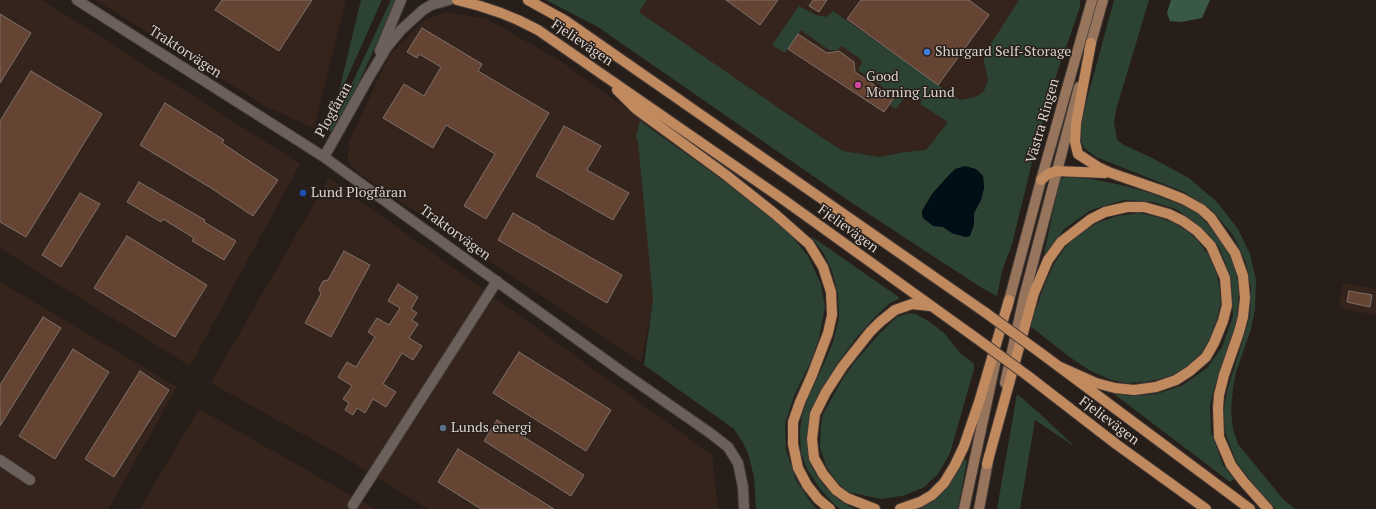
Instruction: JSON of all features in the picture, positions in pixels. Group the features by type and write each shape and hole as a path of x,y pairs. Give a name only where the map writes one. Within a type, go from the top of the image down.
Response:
{"main road":[{"name":"Fjelievägen","path":"450,0 461,0"},
{"name":"Fjelievägen","path":"457,0 480,6 518,20 538,30 597,70 784,200 932,306 1028,376 1116,444 1206,509"},
{"name":"Fjelievägen","path":"528,0 566,21 986,313 1250,509"},
{"name":"Västra Ringen","path":"964,509 1009,300 1040,180 1092,0"},
{"name":"Västra Ringen","path":"979,509 987,464 1024,297 1090,43 1103,0"},
{"path":"1090,43 1076,123 1075,142 1078,154 1092,164 1111,173 1163,190 1201,209 1215,223 1235,253 1243,276 1245,298 1243,317 1239,332 1224,375 1219,395 1219,437 1231,465 1268,509"},
{"path":"597,70 636,109 726,174 775,214 809,244 822,267 831,292 832,315 828,333 795,415 793,422 793,444 798,468 807,485 818,499 830,509"},
{"path":"1040,180 1048,174 1056,171 1111,173"},
{"path":"987,464 1034,293 1048,260 1061,242 1091,219 1105,212 1127,207 1144,207 1169,214 1182,220 1197,231 1211,246 1225,278 1227,305 1223,321 1214,343 1206,357 1190,371 1176,380 1156,387 1134,390 1116,388 1096,383 1058,366"},
{"path":"900,509 920,502 932,495 944,483 955,465 964,446 980,399 1009,300"},
{"path":"875,509 847,498 836,490 823,474 814,458 812,439 815,414 826,392 843,366 870,332 895,310 912,304 932,306"}],"street":[{"name":"Traktorvägen","path":"77,0 324,157 710,433 728,447 734,454 738,463 743,487 744,509"},
{"name":"Plogfåran","path":"369,77 401,0"},
{"name":"Plogfåran","path":"324,157 387,47 413,18 431,5 450,0"},
{"path":"353,505 497,281"},
{"path":"0,460 30,480"}],"shaded area":[{"path":"0,0 42,0 300,164 190,366 0,248"},
{"path":"96,0 346,0 314,128 265,106"},
{"path":"558,0 1062,0 977,141 863,178"},
{"path":"447,12 487,19 562,62 651,127 653,300 641,362 358,173 348,161 349,142 389,56 423,21"},
{"path":"965,166 976,169 983,176 984,188 981,200 974,213 974,225 970,236 966,237 954,234 943,227 933,226 923,218 922,214 922,211 932,194 949,175 955,169"},
{"path":"329,178 712,455 718,509 428,509 351,461 211,383"},
{"path":"0,282 177,387 108,509 0,509"},
{"path":"1343,283 1376,289 1376,315 1339,308"},
{"path":"199,409 375,509 140,509"}],"green space":[{"path":"361,0 382,0 338,98 341,83"},
{"path":"391,0 395,0 384,28 348,106 331,132 326,128 346,96"},
{"path":"546,0 647,0 639,12 821,137 843,151 880,157 926,150 948,122 920,104 922,100 908,93 896,109 890,106 896,96 858,70 862,63 860,59 842,46 837,50 829,50 801,30 785,53 772,45 799,6 816,15 826,17 833,11 960,100 976,97 984,91 988,80 984,62 985,53 1019,0 1080,0 1080,7 1057,73 1038,138 1012,244 1002,271 997,296 982,288 852,203 598,27","holes":["949,175 983,176 984,188 981,200 974,213 974,225 953,234 943,227 933,225 923,218 922,211 932,194"]},
{"path":"1114,0 1149,0 1116,110 1114,122 1117,140 1189,178 1218,203 1238,229 1250,254 1256,280 1255,309 1251,329 1236,372 1233,388 1231,410 1233,429 1238,444 1283,499 1295,509 1276,509 1254,486 1236,461 1226,435 1223,415 1227,391 1250,316 1251,288 1246,263 1233,235 1212,210 1184,192 1096,157 1084,148 1079,134"},
{"path":"1171,0 1210,0 1202,18 1181,22 1170,21 1167,13"},
{"path":"640,121 751,200 786,229 808,256 821,284 825,307 819,338 811,361 794,396 785,424 786,450 796,480 817,509 756,509 754,477 748,453 734,429 644,365 653,299 638,142 636,136"},
{"path":"1069,177 1091,179 1121,185 1147,192 1179,204 1197,213 1217,234 1231,256 1239,286 1237,319 1230,348 1215,385 1210,405 1211,432 1223,465 1234,479 1230,482 1114,394 1132,396 1157,394 1183,385 1207,368 1222,347 1233,316 1232,286 1226,264 1218,245 1203,229 1176,209 1153,202 1124,200 1091,210 1064,229 1043,259 1060,178"},
{"path":"1139,213 1172,222 1186,230 1198,241 1215,267 1221,301 1211,336 1201,353 1190,364 1177,373 1161,379 1127,383 1111,380 1089,370 1030,326 1044,286 1054,264 1066,246 1081,233 1097,223 1117,216"},
{"path":"811,236 900,298 889,304 856,338 833,370 812,409 809,418 807,441 809,460 815,473 825,487 839,500 854,509 840,509 834,504 820,489 807,469 801,453 800,430 802,415 833,342 839,318 838,294 832,271 824,254"},
{"path":"909,313 916,314 930,322 945,334 960,353 974,364 974,369 950,453 938,474 923,488 902,496 881,499 848,492 838,483 827,468 820,448 823,414 842,380 854,363 880,333 897,317"},
{"path":"1017,394 1075,447 1035,420 1020,509 997,509"},
{"path":"965,459 967,461 958,509 917,509 934,500 947,487"}],"building":[{"path":"222,0 312,0 279,51 215,10"},
{"path":"726,0 778,0 760,25"},
{"path":"813,0 827,0 819,12 809,6"},
{"name":"Shurgard Self-Storage","path":"861,0 969,0 989,15 938,85 847,19"},
{"path":"0,14 31,33 0,83"},
{"path":"422,28 482,64 478,71 549,113 486,219 464,206 495,154 446,125 433,148 383,118 404,84 424,96 441,67 419,54 417,58 407,52"},
{"name":"Good Morning Lund","path":"798,34 827,53 839,51 854,62 855,72 894,98 884,112 788,49"},
{"path":"31,71 102,114 26,237 0,222 0,121"},
{"path":"165,103 224,140 222,143 278,180 253,216 211,188 140,145"},
{"path":"564,126 601,146 587,170 629,193 613,220 536,176"},
{"path":"139,182 205,220 204,222 236,241 224,260 192,241 194,238 163,219 161,222 127,202"},
{"path":"80,193 100,204 61,267 42,255"},
{"path":"513,213 622,275 607,303 498,240"},
{"path":"127,236 207,285 175,337 94,288"},
{"path":"344,251 370,265 331,337 305,323 321,294 319,289 323,281 328,280"},
{"path":"398,284 418,297 411,309 417,313 412,320 418,324 409,338 422,346 413,360 402,353 383,384 396,392 386,407 373,399 365,413 357,408 353,415 345,410 349,403 343,399 352,386 338,377 347,362 356,367 375,337 368,332 377,318 389,325 400,308 388,301"},
{"path":"1349,291 1372,295 1370,307 1347,302"},
{"path":"43,317 61,328 0,426 0,385"},
{"path":"73,349 109,372 55,459 19,436"},
{"path":"519,352 611,410 586,451 493,393"},
{"path":"140,371 169,390 114,477 85,459"},
{"path":"497,420 584,475 571,496 484,441"},
{"path":"458,449 554,509 481,509 438,482"}],"place":[{"name":"Shurgard Self-Storage","path":"927,52"},
{"name":"Good Morning Lund","path":"858,85"},
{"name":"Lund Plogfåran","path":"303,193"},
{"name":"Lunds energi","path":"443,428"}]}
